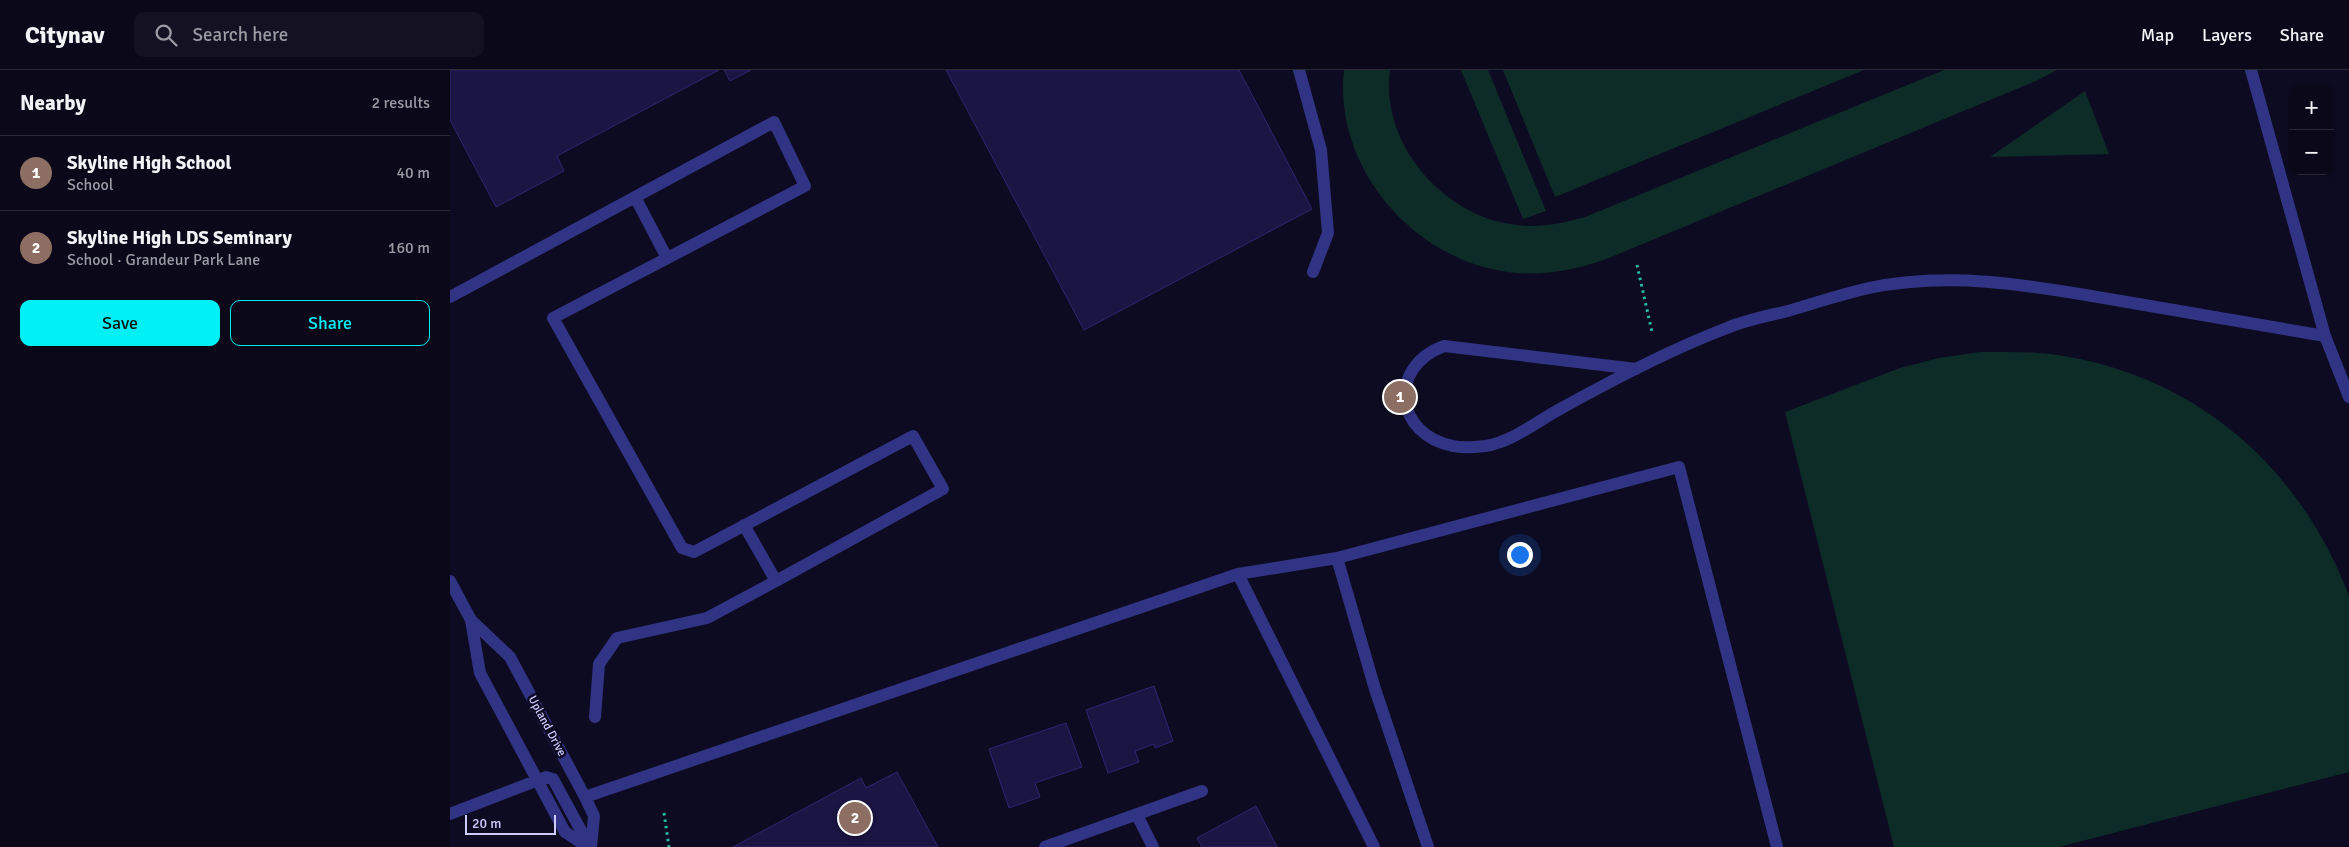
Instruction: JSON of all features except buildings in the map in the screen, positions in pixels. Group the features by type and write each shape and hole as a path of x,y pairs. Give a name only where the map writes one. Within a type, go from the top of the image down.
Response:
{"street":[{"path":"1299,70 1321,150 1328,233 1313,272"},
{"path":"2251,70 2325,336 2349,397"},
{"path":"450,297 774,122 804,186 553,318 682,548 694,552 912,436 943,489 707,618 617,638 599,664 595,717"},
{"path":"635,197 667,258"},
{"path":"1636,369 1444,346 1421,358 1412,368 1407,380 1406,405 1411,417 1427,435 1452,446 1485,446 1525,431 1557,410 1636,369 1729,327 1871,288 1950,279 2011,282 2325,336"},
{"path":"584,797 1238,574 1337,558 1679,467 1777,847"},
{"path":"744,525 776,581"},
{"path":"1337,558 1376,688 1428,847"},
{"path":"1238,574 1374,847"},
{"name":"Upland Drive","path":"450,581 471,620 480,673 538,780"},
{"name":"Upland Drive","path":"471,620 510,656 594,816 590,847"},
{"path":"450,814 538,780 553,779 590,847"},
{"path":"1045,847 1082,832 1137,815 1202,791"},
{"path":"1137,815 1152,847"}],"path":[{"path":"1637,265 1652,332"},
{"path":"664,813 669,847"}],"green space":[{"path":"1344,70 1390,70 1389,97 1395,123 1405,147 1420,170 1439,189 1461,205 1485,217 1510,224 1539,226 1585,217 1944,70 2057,70 2036,81 1604,260 1562,271 1518,273 1482,266 1447,253 1417,232 1390,207 1368,177 1353,143 1344,107"},
{"path":"1461,70 1488,70 1546,211 1523,219"},
{"path":"1503,70 1864,70 1555,197"},
{"path":"2085,91 2109,154 1990,157"},
{"path":"1980,352 2054,354 2113,368 2159,385 2201,409 2240,437 2274,470 2303,508 2329,550 2349,596 2349,772 2059,847 1894,847 1785,412 1900,368 1939,358"}],"place":[{"name":"Skyline High School","path":"1400,397"},
{"name":"Skyline High LDS Seminary","path":"855,818"}]}
